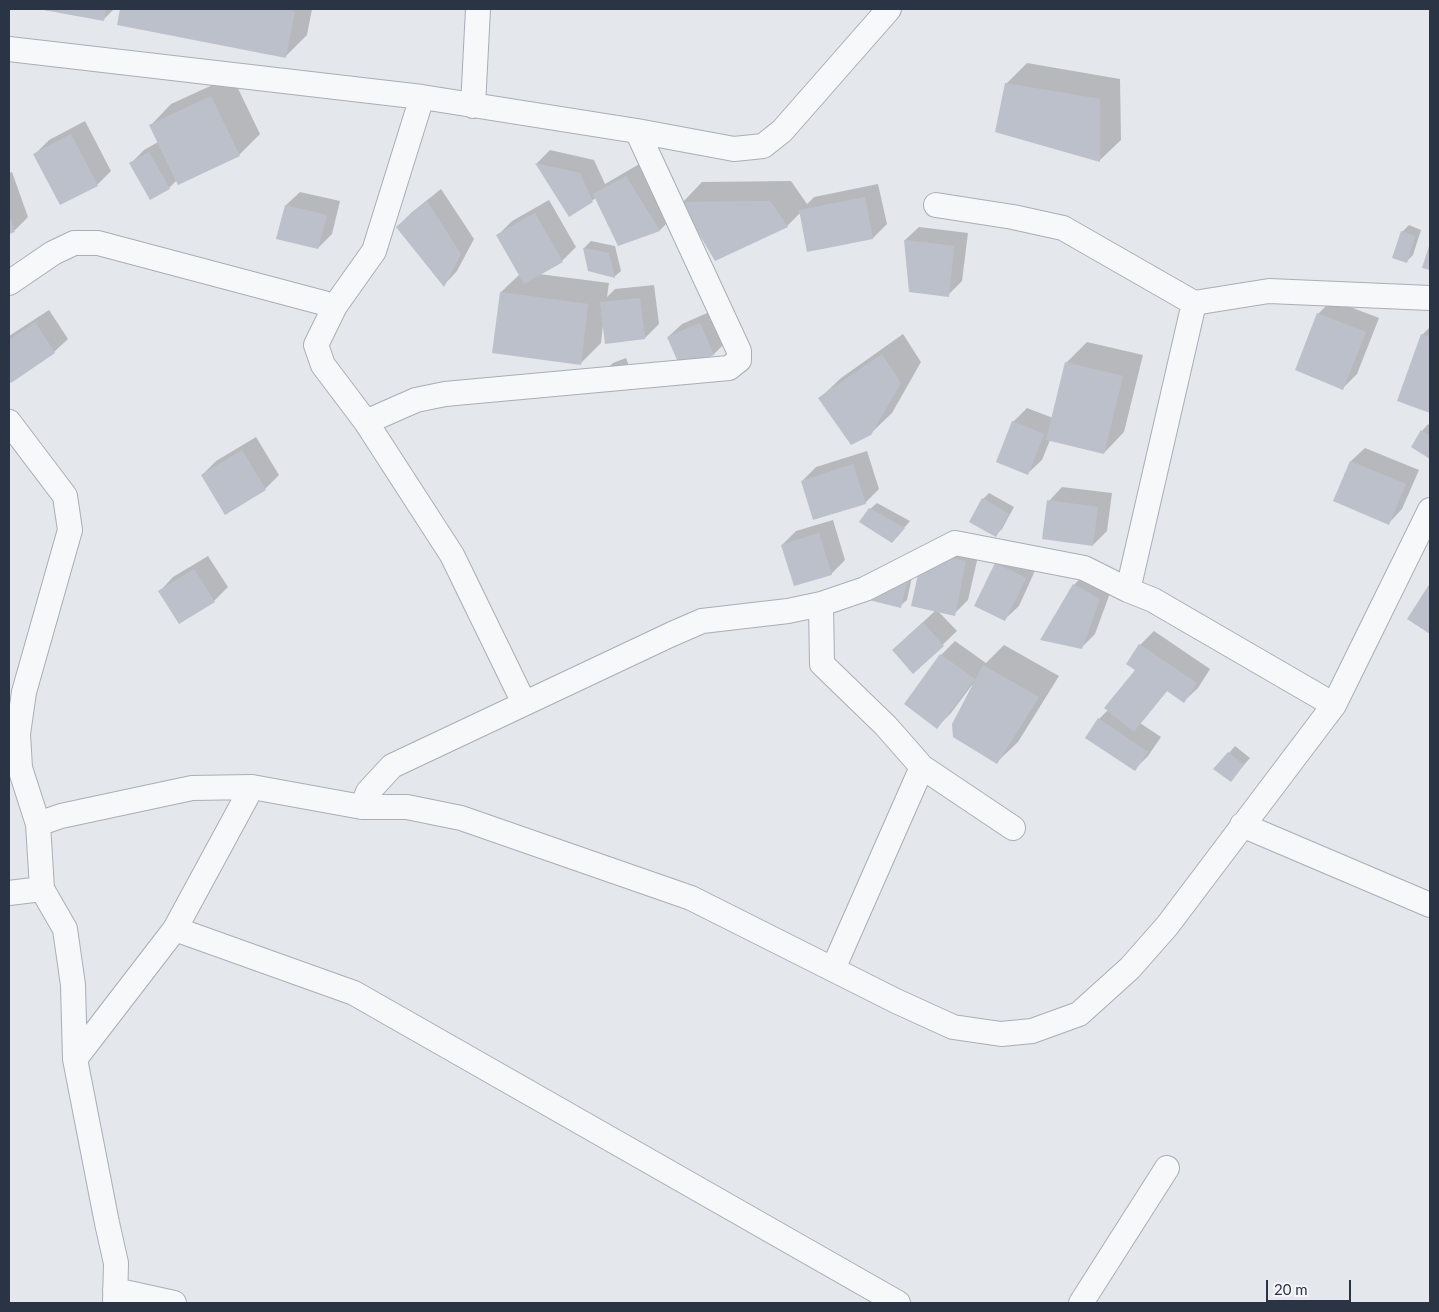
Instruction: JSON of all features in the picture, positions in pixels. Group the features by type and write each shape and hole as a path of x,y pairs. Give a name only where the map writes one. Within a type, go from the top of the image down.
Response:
{"street":[{"path":"472,106 478,9"},
{"path":"9,49 422,97 637,131 734,149 763,146 782,131 889,9"},
{"path":"422,97 374,251 335,306 316,345 323,365 366,422 452,555 524,704"},
{"path":"366,422 416,400 445,394 729,368 739,360 739,351 637,131"},
{"path":"936,205 1013,217 1063,228 1194,304 1269,291 1430,298"},
{"path":"9,283 53,253 74,242 98,243 335,306"},
{"path":"1128,590 1194,304"},
{"path":"9,422 65,496 70,530 13,734 20,768 38,824 42,889 65,929 74,985 75,1059 116,1263 115,1297 174,1303"},
{"path":"38,824 61,816 192,788 252,788 362,807 407,807 470,822 691,898 896,1001 953,1027 1001,1034 1032,1031 1078,1014 1130,968 1167,926 1334,705 1430,510"},
{"path":"362,807 368,792 392,766 702,621 821,604 865,589 955,543 1084,568 1153,600 1334,705"},
{"path":"821,604 822,664 886,726 922,767 1013,828"},
{"path":"833,969 922,767"},
{"path":"75,1059 175,929 252,788"},
{"path":"1242,825 1430,905"},
{"path":"9,893 42,889"},
{"path":"175,929 354,993 898,1303"},
{"path":"1081,1303 1167,1168"}],"building":[{"path":"38,9 106,9 104,21"},
{"path":"120,9 282,9 295,11 286,58 117,25"},
{"path":"1005,83 1100,99 1100,162 995,132"},
{"path":"211,96 240,156 178,185 149,125"},
{"path":"71,134 98,186 60,205 33,154"},
{"path":"149,152 170,189 150,200 129,163"},
{"path":"535,163 580,173 593,202 569,217"},
{"path":"626,176 660,231 618,246 593,194"},
{"path":"865,197 873,239 807,252 799,210"},
{"path":"427,201 461,254 444,287 396,227"},
{"path":"770,201 788,227 715,261 680,202"},
{"path":"285,205 327,215 318,249 276,239"},
{"path":"535,213 563,262 524,284 496,235"},
{"path":"9,215 15,232 9,234"},
{"path":"1401,231 1415,236 1407,263 1392,258"},
{"path":"904,240 954,246 949,297 909,292"},
{"path":"1430,243 1430,270 1422,268"},
{"path":"583,248 609,253 615,278 588,271"},
{"path":"500,292 588,304 581,365 492,353"},
{"path":"640,298 645,339 605,344 600,302"},
{"path":"1317,313 1366,332 1343,390 1295,370"},
{"path":"35,322 55,353 11,383 9,380 9,340"},
{"path":"700,323 714,355 681,369 667,337"},
{"path":"1421,334 1430,337 1430,413 1397,401"},
{"path":"882,354 901,383 871,435 851,445 818,398"},
{"path":"1065,362 1123,376 1104,454 1046,440"},
{"path":"1012,421 1044,434 1028,475 996,462"},
{"path":"1421,430 1430,436 1430,459 1411,447"},
{"path":"242,450 266,490 225,515 201,475"},
{"path":"1350,461 1406,484 1389,525 1333,501"},
{"path":"853,464 866,504 813,520 801,481"},
{"path":"982,498 1009,514 996,537 969,522"},
{"path":"1047,500 1098,507 1093,546 1042,539"},
{"path":"869,508 905,528 892,543 859,522"},
{"path":"819,533 832,575 794,586 781,545"},
{"path":"923,552 966,561 955,616 911,606"},
{"path":"995,563 1026,578 1005,621 974,606"},
{"path":"194,569 215,602 179,624 158,591"},
{"path":"908,578 901,608 857,597"},
{"path":"1430,583 1430,634 1407,619"},
{"path":"1073,584 1100,599 1082,649 1040,640"},
{"path":"923,622 944,646 913,674 892,650"},
{"path":"1139,644 1197,683 1184,703 1167,691 1134,732 1104,708 1135,670 1126,664"},
{"path":"940,654 975,679 937,729 904,704"},
{"path":"983,665 1039,697 997,764 953,737 952,724"},
{"path":"1098,718 1148,752 1135,771 1085,738"},
{"path":"1228,752 1244,765 1231,782 1213,769"}]}
